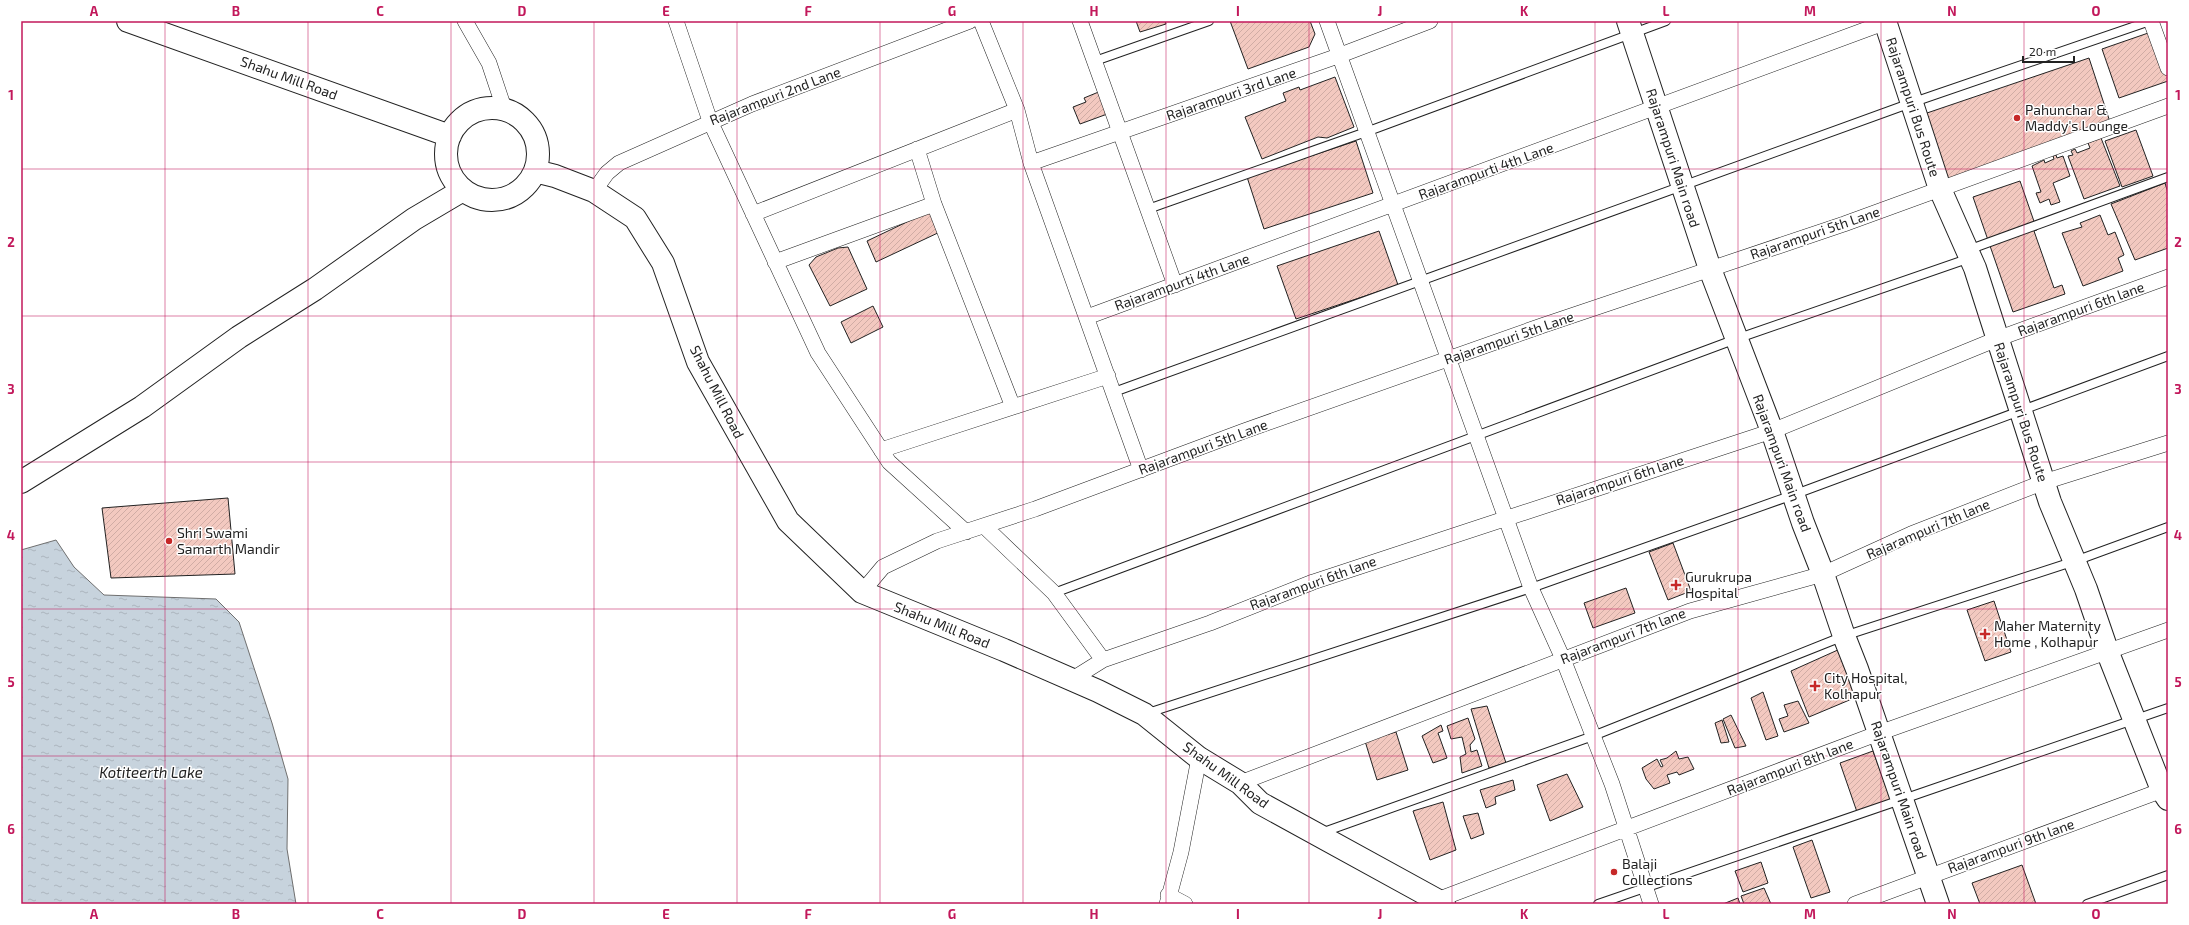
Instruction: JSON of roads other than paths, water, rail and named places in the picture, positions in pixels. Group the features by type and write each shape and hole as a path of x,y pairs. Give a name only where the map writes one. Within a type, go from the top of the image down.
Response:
{"street":[{"name":"Shahu Mill Road","path":"128,21 450,136"},
{"path":"465,21 489,63 504,108"},
{"path":"676,21 710,121 818,353 889,462 966,532"},
{"name":"Rajarampuri 2nd Lane","path":"594,191 607,173 619,163 710,121 970,21"},
{"path":"981,21 1016,110 1031,163 1141,470"},
{"path":"1080,21 1175,285"},
{"path":"1327,21 1338,56 1531,588 1563,659 1612,784 1651,904"},
{"name":"Rajarampuri 3rd Lane","path":"1031,163 1338,56 1430,21"},
{"name":"Rajarampuri Bus Route","path":"1886,21 1940,189 1969,254 2044,482 2075,561 2108,653 2166,793"},
{"name":"Rajarampurti 4th Lane","path":"1087,317 1393,206 1886,21"},
{"path":"2151,21 2168,68"},
{"name":"Rajarampuri Main road","path":"1630,27 1710,269 1772,431 1793,495 1823,574 1938,904"},
{"name":"Rajarampuri 5th Lane","path":"862,592 884,568 937,541 1035,510 1141,470 1544,325 1844,224 2168,106"},
{"path":"486,108 504,108 528,124 536,137 539,152 535,171 530,181 520,192 506,198 491,200 476,198 463,190 453,179 447,165 446,150 450,136 458,123 471,113 486,108"},
{"path":"753,214 1016,110"},
{"path":"917,149 934,204 1013,407"},
{"name":"Shahu Mill Road","path":"535,171 555,176 594,191 635,218 663,264 698,362 788,521 862,592 1071,680 1144,714 1199,758 1240,784 1260,803 1441,902"},
{"path":"21,482 142,407 239,337 315,289 414,219 463,190"},
{"path":"776,262 934,204"},
{"name":"Rajarampuri 6th lane","path":"1071,680 1103,660 1210,623 1313,582 1506,517 1772,431 1998,339 2168,277"},
{"path":"881,450 1108,376"},
{"name":"Rajarampuri 7th lane","path":"1240,784 1690,611 1823,574 1911,534 2044,482 2168,443"},
{"path":"984,526 1054,593 1103,660"},
{"name":"Rajarampuri 8th lane","path":"1441,902 1879,733 2108,653 2168,630"},
{"path":"1185,904 1168,900 1181,852 1199,758"},
{"name":"Rajarampuri 9th lane","path":"1855,904 2166,793"}],"lane":[{"path":"1094,61 1209,21"},
{"path":"1148,209 1366,132 1630,27 1666,21"},
{"path":"1114,392 1420,282 1911,102 2151,21"},
{"path":"1054,593 1476,435 1969,254 2168,177"},
{"path":"1144,714 1531,588 1793,495 2168,356"},
{"path":"1318,834 1593,736 1844,636 2075,561 2168,527"},
{"path":"1598,904 2135,721 2168,708"},
{"path":"2087,904 2168,875"}],"water":[{"name":"Kotiteerth Lake","path":"56,540 74,567 104,595 216,599 239,622 272,723 288,779 287,849 296,904 21,904 21,550"}],"place":[{"name":"Pahunchar & Maddy's Lounge","path":"2017,118"},
{"name":"Shri Swami Samarth Mandir","path":"169,541"},
{"name":"Gurukrupa Hospital","path":"1676,585"},
{"name":"Maher Maternity Home , Kolhapur","path":"1985,634"},
{"name":"City Hospital, Kolhapur","path":"1815,686"},
{"name":"Balaji Collections","path":"1614,872"}]}
